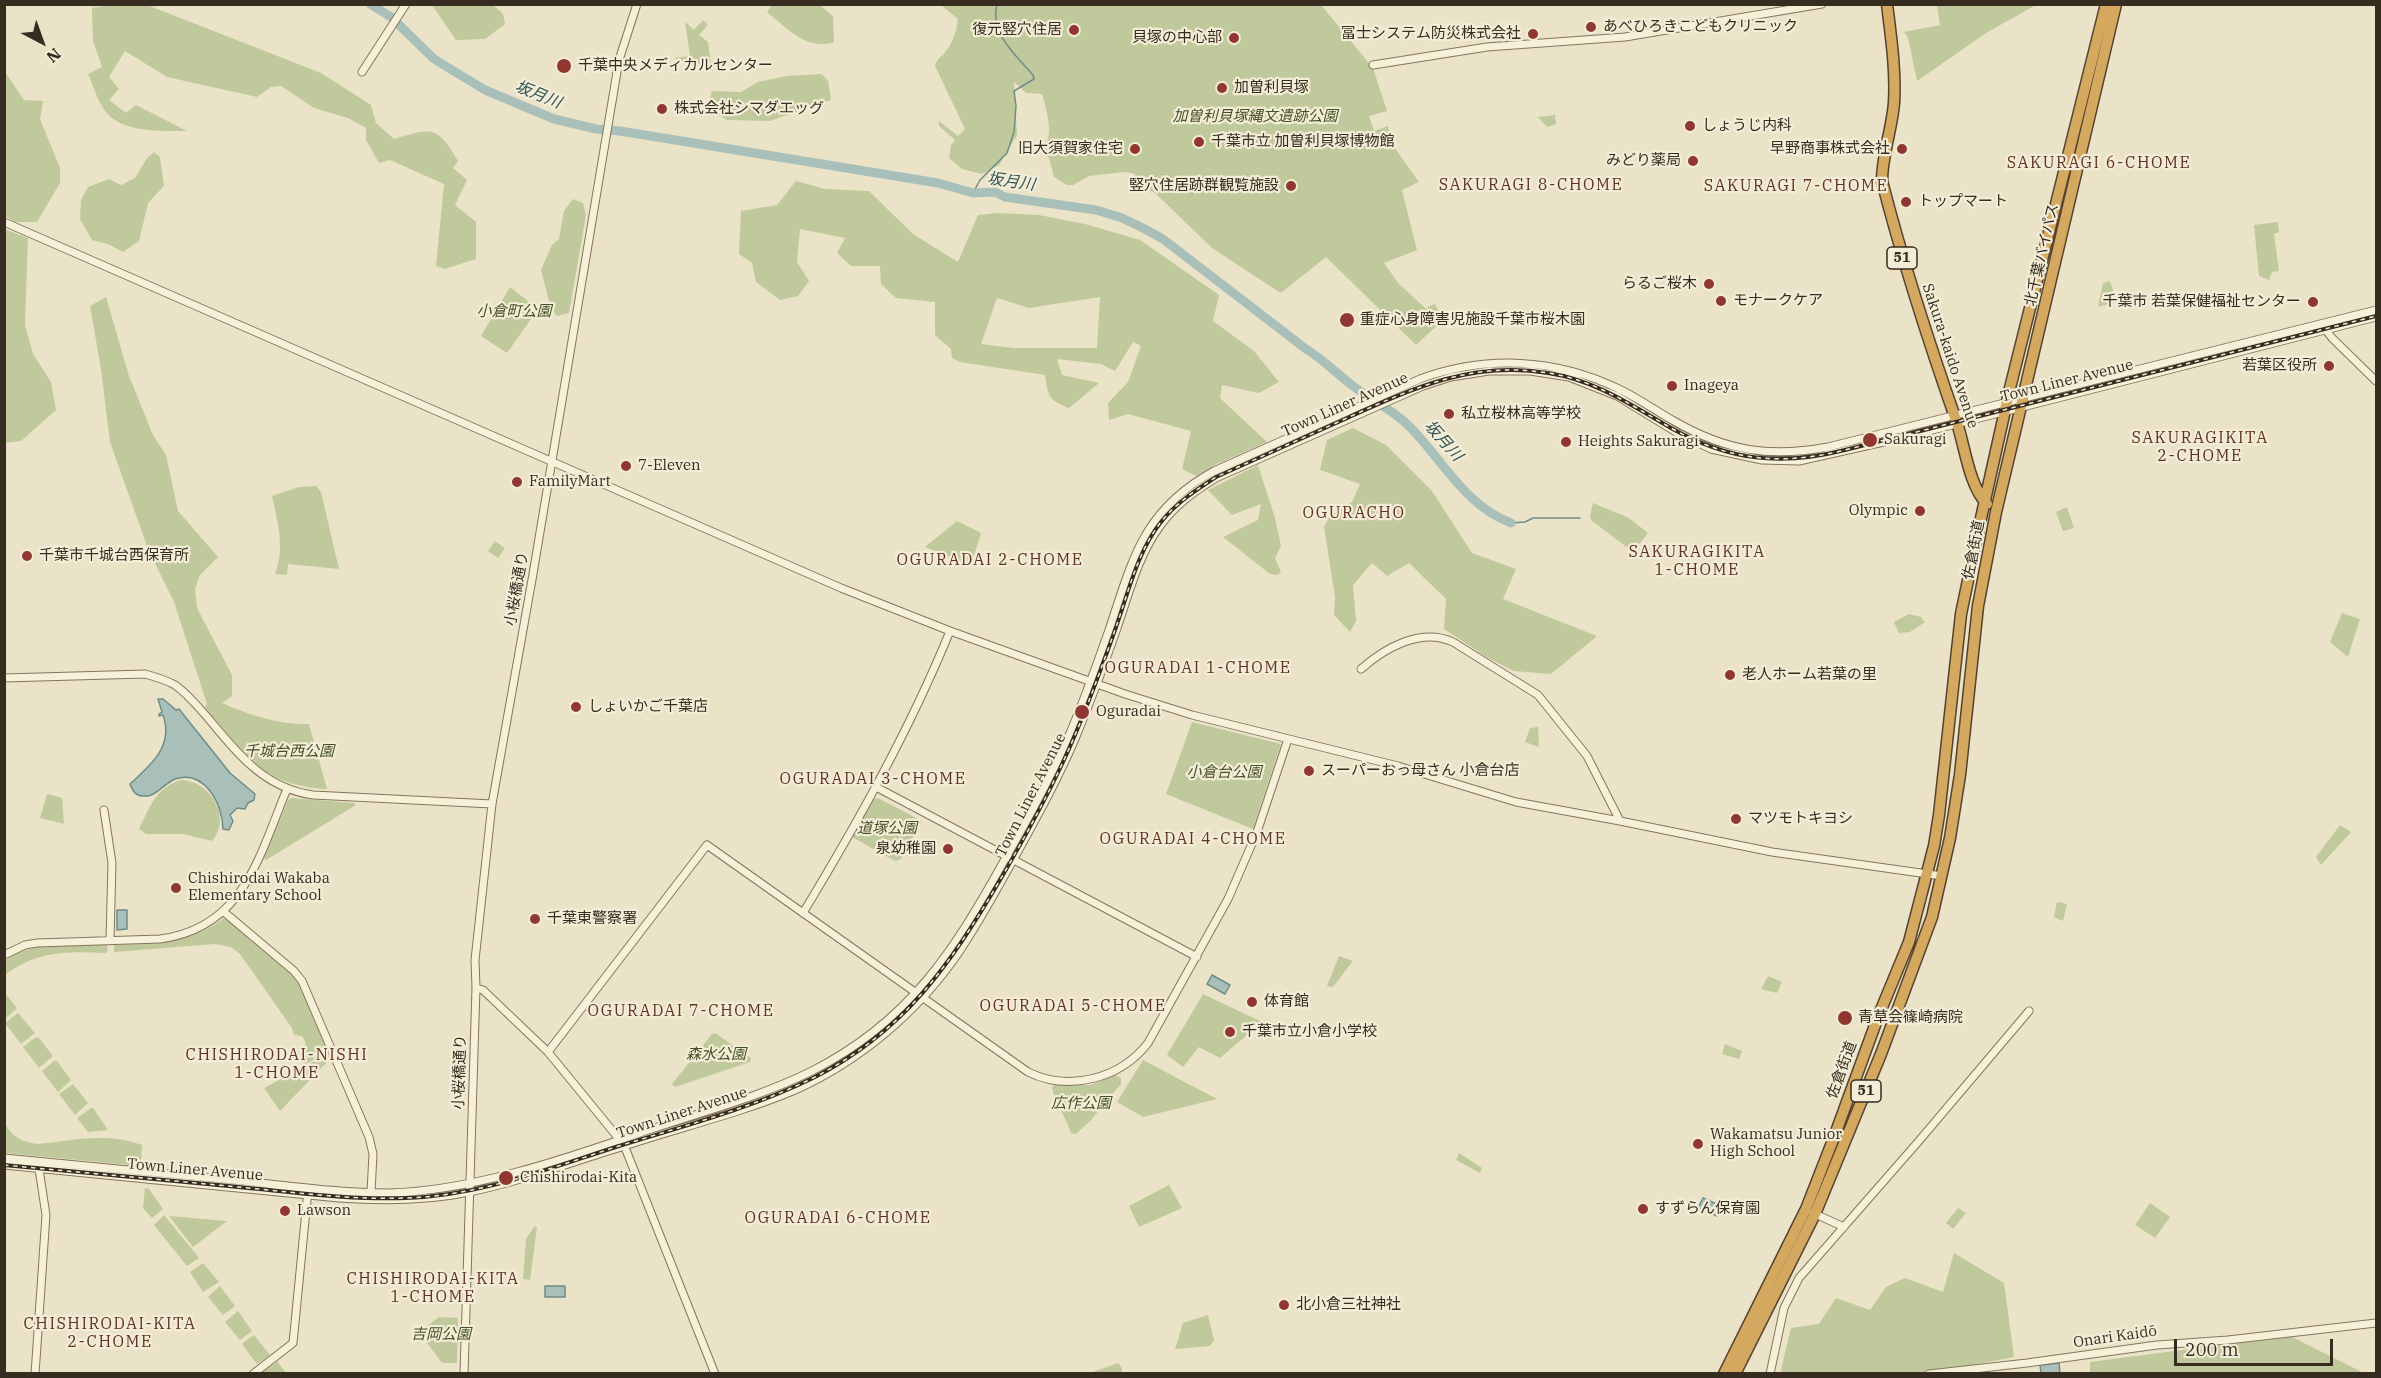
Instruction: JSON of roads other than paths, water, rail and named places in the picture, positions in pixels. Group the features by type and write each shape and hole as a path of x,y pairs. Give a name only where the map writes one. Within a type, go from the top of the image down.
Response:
{"highway":[{"name":"Sakura-kaido Avenue","path":"1887,4 1894,106 1882,163 1882,181 1904,264 1975,486 1985,502"},
{"name":"北千葉バイパス","path":"1985,502 2006,407 2106,4"},
{"name":"北千葉バイパス","path":"1996,512 2024,402 2116,4"},
{"name":"佐倉街道","path":"1735,1374 1810,1211 1905,990 1932,916 1942,876 1960,775 1978,606 1996,512 1985,502"},
{"name":"佐倉街道","path":"1724,1374 1810,1211 1878,1017 1909,942 1928,873 1939,815 1961,614 1985,502"}],"street":[{"name":"小桜橋通り","path":"464,1374 475,960 492,804 619,60 637,4"},
{"path":"1373,65 1487,47 1625,37 1822,4"},
{"path":"362,72 388,29 404,8"},
{"path":"4,222 841,588 1094,684 1192,715 1398,766 1516,802 1772,852 1942,876"},
{"name":"Town Liner Avenue","path":"4,1158 393,1200 469,1192 622,1143 771,1099 816,1079 847,1062 876,1040 958,953 1010,858 1094,684 1133,556 1155,519 1187,487 1214,471 1252,458 1449,370 1488,363 1511,362 1552,366 1593,378 1621,390 1675,422 1714,441 1749,451 1797,452 2006,407 2376,310"},
{"name":"Town Liner Avenue","path":"2024,402 2376,317"},
{"path":"2326,330 2376,381"},
{"path":"803,913 876,788 909,725 950,631"},
{"path":"1361,669 1372,659 1403,642 1439,636 1453,642 1538,695 1587,756 1620,821"},
{"path":"4,678 134,673 160,678 184,692 248,765 286,789 313,795 492,804"},
{"path":"548,1052 707,845 1028,1072 1050,1081 1078,1081 1116,1070 1142,1050 1228,899 1257,832 1288,739"},
{"path":"876,788 1197,957"},
{"path":"4,955 25,945 37,943 149,940 177,936 204,926 224,912 238,897 250,878 286,789"},
{"path":"104,810 112,863 110,940"},
{"path":"224,912 294,970 302,981 369,1137 373,1154 371,1192"},
{"path":"476,988 483,990 491,997 548,1052 622,1143 715,1374"},
{"path":"1770,1374 1784,1308 1799,1278 2029,1011"},
{"name":"Town Liner Avenue","path":"4,1165 308,1191 411,1191 469,1184 622,1143"},
{"path":"35,1374 46,1215 39,1169"},
{"path":"253,1374 292,1343 308,1191"},
{"path":"1810,1211 1844,1227"},
{"name":"Onari Kaidō","path":"1929,1374 2157,1345 2248,1338 2376,1323"}],"water":[{"path":"158,699 163,699 176,710 179,709 230,773 255,794 254,800 248,803 245,809 237,808 230,815 233,821 229,830 223,829 220,810 210,791 195,779 186,777 175,779 154,794 147,796 138,795 132,789 130,784 153,762 163,745 166,726 163,715 159,716 162,712"},
{"path":"117,910 127,910 127,929 117,930"},
{"path":"1212,975 1230,985 1225,994 1207,984"},
{"path":"1703,1198 1721,1206 1717,1216 1698,1208"},
{"path":"545,1286 565,1286 565,1297 545,1297"},
{"path":"2059,1363 2060,1373 2041,1373 2040,1365"}],"waterway":[{"name":"坂月川","path":"370,4 391,17 434,59 485,90 554,119 596,129 938,183 973,193 995,192 1005,197 1096,210 1122,218 1163,239 1353,386 1396,415 1421,439 1467,494 1495,515 1511,523"},
{"path":"973,193 980,180 1007,153 1014,132 1016,106 1014,91 1034,79 1000,34 997,25 997,4"},
{"name":"坂月川","path":"1511,523 1525,522 1533,518 1580,518"}],"railway":[{"path":"4,1165 327,1196 366,1198 434,1196 488,1186 541,1172 693,1124 790,1089 813,1078 874,1040 899,1018 943,968 981,911 1033,822 1063,762 1097,680 1139,560 1153,534 1167,515 1187,497 1216,477 1413,390 1439,381 1491,371 1519,370 1548,373 1597,387 1671,428 1714,448 1756,457 1799,458 1845,450 2376,316"}],"place":[{"name":"あべひろきこどもクリニック","path":"1591,27"},
{"name":"復元竪穴住居","path":"1074,30"},
{"name":"冨士システム防災株式会社","path":"1533,34"},
{"name":"貝塚の中心部","path":"1234,38"},
{"name":"千葉中央メディカルセンター","path":"564,66"},
{"name":"加曽利貝塚","path":"1222,88"},
{"name":"株式会社シマダエッグ","path":"662,109"},
{"name":"しょうじ内科","path":"1690,126"},
{"name":"千葉市立 加曽利貝塚博物館","path":"1199,142"},
{"name":"旧大須賀家住宅","path":"1135,149"},
{"name":"早野商事株式会社","path":"1902,149"},
{"name":"みどり薬局","path":"1693,161"},
{"name":"竪穴住居跡群観覧施設","path":"1291,186"},
{"name":"トップマート","path":"1906,202"},
{"name":"らるご桜木","path":"1709,284"},
{"name":"モナークケア","path":"1721,301"},
{"name":"千葉市 若葉保健福祉センター","path":"2313,302"},
{"name":"重症心身障害児施設千葉市桜木園","path":"1347,320"},
{"name":"若葉区役所","path":"2329,366"},
{"name":"Inageya","path":"1672,386"},
{"name":"私立桜林高等学校","path":"1449,414"},
{"name":"Sakuragi","path":"1870,440"},
{"name":"Heights Sakuragi","path":"1566,442"},
{"name":"7-Eleven","path":"626,466"},
{"name":"FamilyMart","path":"517,482"},
{"name":"Olympic","path":"1920,511"},
{"name":"千葉市千城台西保育所","path":"27,556"},
{"name":"老人ホーム若葉の里","path":"1730,675"},
{"name":"しょいかご千葉店","path":"576,707"},
{"name":"Oguradai","path":"1082,712"},
{"name":"スーパーおっ母さん 小倉台店","path":"1309,771"},
{"name":"マツモトキヨシ","path":"1736,819"},
{"name":"泉幼稚園","path":"948,849"},
{"name":"Chishirodai Wakaba Elementary School","path":"176,888"},
{"name":"千葉東警察署","path":"535,919"},
{"name":"体育館","path":"1252,1002"},
{"name":"青草会篠崎病院","path":"1845,1018"},
{"name":"千葉市立小倉小学校","path":"1230,1032"},
{"name":"Wakamatsu Junior High School","path":"1698,1144"},
{"name":"Chishirodai-Kita","path":"506,1178"},
{"name":"すずらん保育園","path":"1643,1209"},
{"name":"Lawson","path":"285,1211"},
{"name":"北小倉三社神社","path":"1284,1305"}],"district":[{"name":"SAKURAGI 6-CHOME","path":"2099,163"},
{"name":"SAKURAGI 8-CHOME","path":"1531,185"},
{"name":"SAKURAGI 7-CHOME","path":"1796,186"},
{"name":"SAKURAGIKITA 2-CHOME","path":"2200,447"},
{"name":"OGURACHO","path":"1354,513"},
{"name":"OGURADAI 2-CHOME","path":"990,560"},
{"name":"SAKURAGIKITA 1-CHOME","path":"1697,561"},
{"name":"OGURADAI 1-CHOME","path":"1198,668"},
{"name":"OGURADAI 3-CHOME","path":"873,779"},
{"name":"OGURADAI 4-CHOME","path":"1193,839"},
{"name":"OGURADAI 5-CHOME","path":"1073,1006"},
{"name":"OGURADAI 7-CHOME","path":"681,1011"},
{"name":"CHISHIRODAI-NISHI 1-CHOME","path":"277,1064"},
{"name":"OGURADAI 6-CHOME","path":"838,1218"},
{"name":"CHISHIRODAI-KITA 1-CHOME","path":"433,1288"},
{"name":"CHISHIRODAI-KITA 2-CHOME","path":"110,1333"}],"park label":[{"name":"加曽利貝塚縄文遺跡公園","path":"1255,117"},
{"name":"小倉町公園","path":"514,312"},
{"name":"千城台西公園","path":"289,752"},
{"name":"小倉台公園","path":"1224,773"},
{"name":"道塚公園","path":"887,829"},
{"name":"森水公園","path":"716,1055"},
{"name":"広作公園","path":"1081,1104"},
{"name":"吉岡公園","path":"441,1335"}]}
